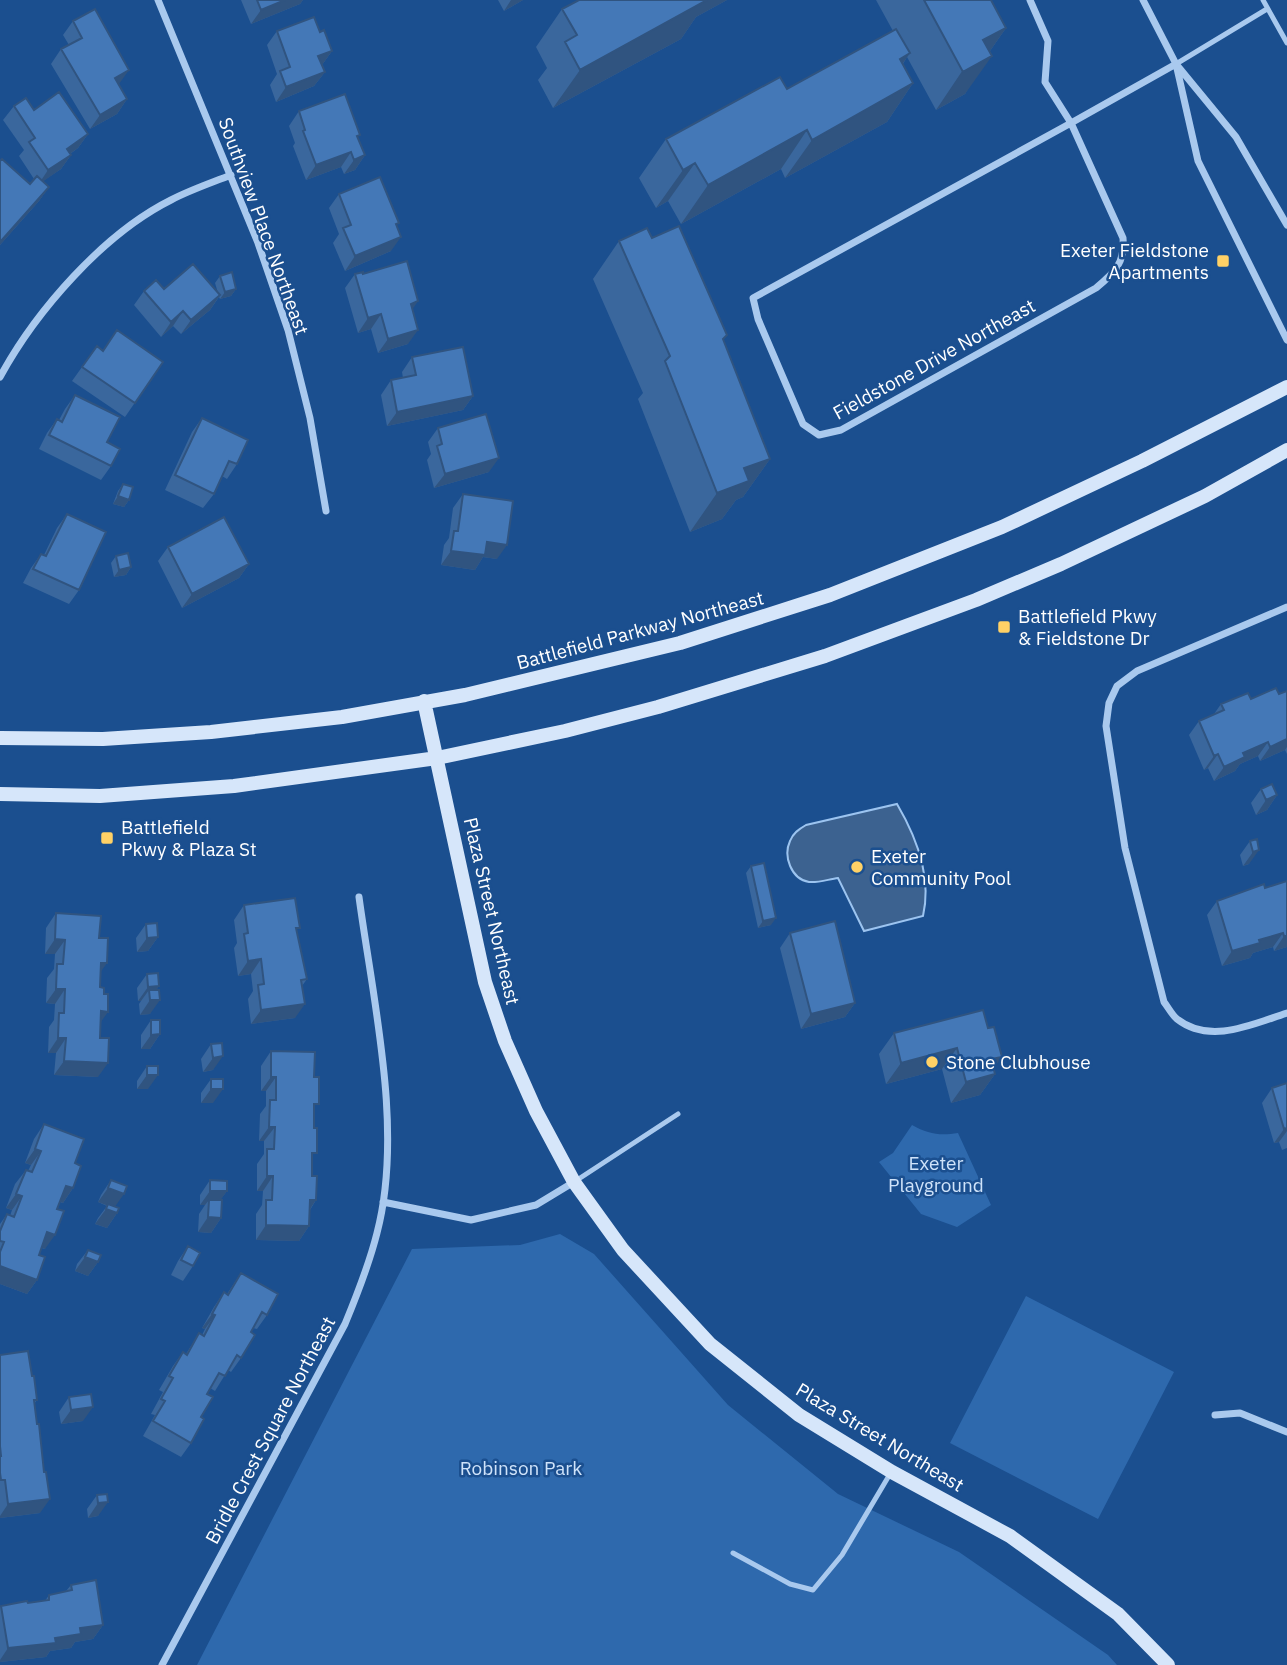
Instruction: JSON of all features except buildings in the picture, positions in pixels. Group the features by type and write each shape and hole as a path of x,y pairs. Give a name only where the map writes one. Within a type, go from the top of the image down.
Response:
{"main road":[{"name":"Battlefield Parkway Northeast","path":"0,738 103,739 211,732 342,717 465,695 680,643 830,595 1002,527 1142,461 1287,387"},
{"path":"0,794 100,796 234,786 437,758 565,731 658,707 838,652 949,611 1061,564 1205,496 1287,450"},
{"name":"Plaza Street Northeast","path":"424,701 485,982 505,1041 536,1111 574,1182 623,1250 710,1344 799,1415 892,1472 1010,1536 1118,1614 1168,1665"}],"street":[{"name":"Southview Place Northeast","path":"158,0 258,243 288,330 310,418 326,511"},
{"name":"Fieldstone Drive Northeast","path":"1030,0 1048,41 1045,82 1071,122 1123,238 1124,251 1115,272 1096,288 841,430 818,435 803,424 758,319 753,298 1071,122 1176,64"},
{"path":"1143,0 1176,64 1236,137 1287,225"},
{"path":"1176,64 1198,161 1287,340"},
{"path":"0,377 18,344 62,288 115,238 169,200 231,175"},
{"path":"1287,607 1137,671 1117,686 1108,703 1106,726 1125,848 1164,1002 1176,1019 1198,1030 1224,1032 1287,1013"},
{"name":"Bridle Crest Square Northeast","path":"162,1665 345,1324 364,1279 378,1232 388,1129 384,1080 359,897"},
{"path":"383,1202 471,1220 536,1205 574,1182"},
{"path":"1215,1415 1240,1413 1287,1432"}],"lane":[{"path":"1263,0 1287,43"},
{"path":"1176,64 1267,9"},
{"path":"574,1182 678,1114"},
{"path":"733,1553 790,1584 813,1590 842,1556 892,1472"}],"green space":[{"name":"Exeter Playground","path":"912,1125 934,1134 958,1133 991,1205 957,1227 921,1214 879,1162 893,1153"},
{"name":"Robinson Park","path":"560,1234 594,1254 728,1405 838,1494 959,1552 1108,1655 1117,1665 197,1665 412,1249 520,1245"},
{"path":"1026,1296 1174,1372 1098,1519 950,1443"}],"shaded area":[{"name":"Exeter Community Pool","path":"897,804 911,830 921,858 926,887 923,916 864,931 838,878 813,882 803,880 790,866 788,847 795,833 806,825"}],"place":[{"name":"Exeter Fieldstone Apartments","path":"1223,261"},
{"name":"Battlefield Pkwy & Fieldstone Dr","path":"1004,627"},
{"name":"Battlefield Pkwy & Plaza St","path":"107,838"},
{"name":"Exeter Community Pool","path":"857,867"},
{"name":"Stone Clubhouse","path":"932,1062"}]}
